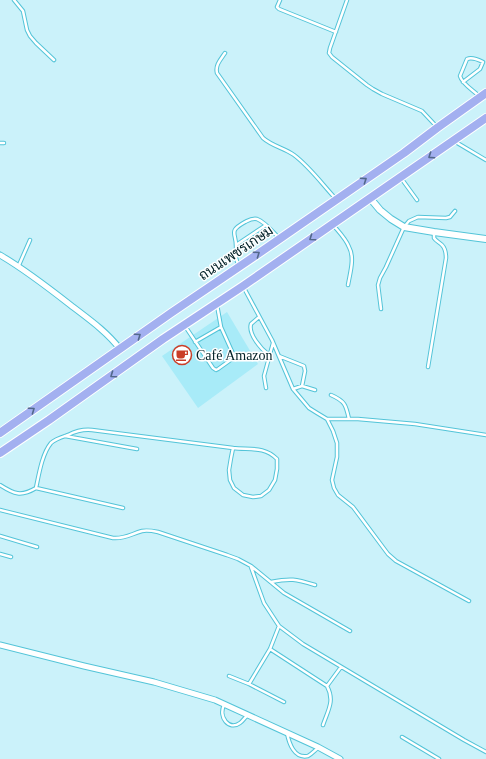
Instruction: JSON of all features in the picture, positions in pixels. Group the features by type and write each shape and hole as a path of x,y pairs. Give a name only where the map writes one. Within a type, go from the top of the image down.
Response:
{"main road":[{"name":"ถนนเพชรเกษม","path":"0,433 171,313 404,153 483,95"},
{"path":"0,453 486,118"}],"street":[{"path":"370,198 380,210 404,227 486,239"},
{"path":"0,255 40,281 98,326 120,349"},
{"path":"0,645 154,682 215,700 318,747 340,759"}],"lane":[{"path":"14,0 23,11 27,30 30,36 54,60"},
{"path":"280,0 277,7 279,9 336,32"},
{"path":"347,0 330,48 329,52 332,57 366,85 382,94 422,110 437,128"},
{"path":"225,53 217,65 217,73 263,138 291,153 300,160 336,199"},
{"path":"463,82 480,69 483,62 471,58 467,59 460,76 463,82 483,95"},
{"path":"454,141 486,160"},
{"path":"400,177 417,200"},
{"path":"381,309 378,284 404,227 409,221 418,217 446,218 450,217 455,211"},
{"path":"239,267 236,260 236,245 234,236 236,228 254,218 260,221 280,239"},
{"path":"332,224 350,247 351,269 348,285"},
{"path":"236,245 266,226"},
{"path":"428,367 446,258 446,252 442,245 434,238 434,232"},
{"path":"19,266 30,240"},
{"path":"243,286 273,342 293,389 309,408 327,419 349,419 415,424 486,435"},
{"path":"184,325 213,368 216,370 218,369 234,356 221,327 217,303"},
{"path":"259,317 251,324 250,329 261,347 269,355"},
{"path":"195,342 221,327"},
{"path":"266,388 264,376 273,342"},
{"path":"279,356 304,366 305,371 302,386"},
{"path":"293,389 302,386 315,390"},
{"path":"331,395 342,400 347,407 349,419"},
{"path":"327,419 337,443 337,457 332,480 338,495 353,508 388,554 396,561 469,601"},
{"path":"36,488 45,452 52,442 85,429 234,448 263,450 277,459 277,469 275,480 269,490 261,496 253,498 243,495 234,488 230,480 229,470 234,448"},
{"path":"64,436 137,449"},
{"path":"0,485 18,494 36,488 123,508"},
{"path":"0,510 113,538 121,538 150,530 227,555 251,566 284,593 350,631"},
{"path":"0,536 36,547"},
{"path":"0,554 10,557"},
{"path":"251,566 264,603 279,626 303,644 486,752"},
{"path":"271,582 284,579 294,579 315,585"},
{"path":"249,684 270,649 279,626"},
{"path":"270,649 327,686 330,692 331,703 323,725"},
{"path":"327,686 342,667"},
{"path":"229,676 249,684 284,702"},
{"path":"224,704 222,715 224,720 230,724 234,725 240,723 248,715"},
{"path":"287,733 290,747 298,758 308,757 318,747"},
{"path":"402,736 439,759"}],"shaded area":[{"path":"227,312 258,364 198,408 162,356"}],"place":[{"name":"Café Amazon","path":"182,355"}]}
